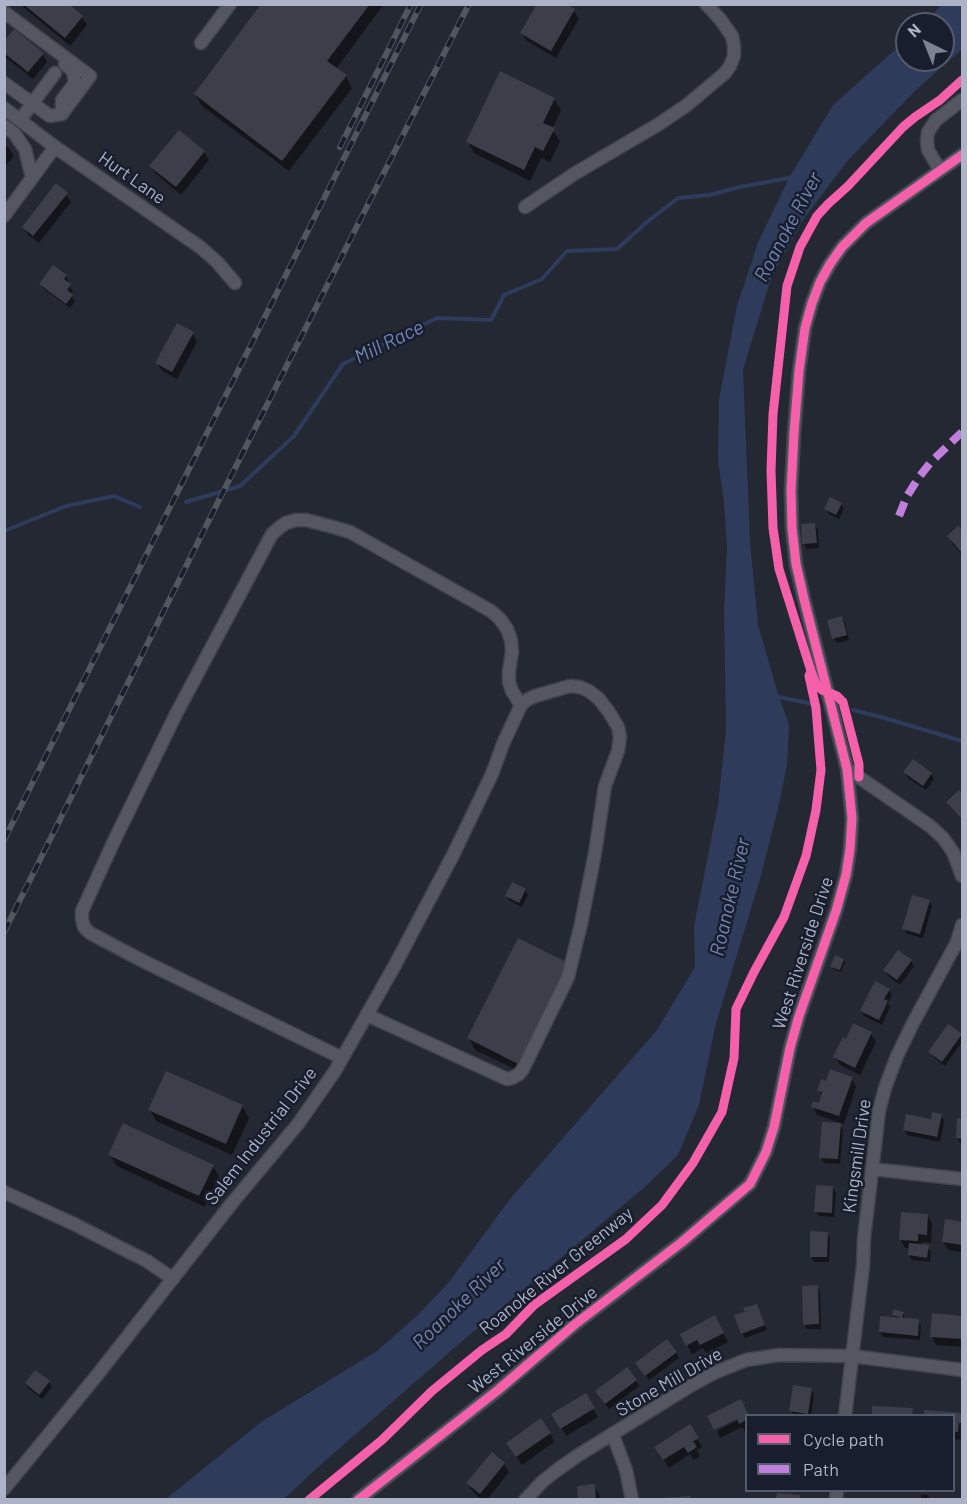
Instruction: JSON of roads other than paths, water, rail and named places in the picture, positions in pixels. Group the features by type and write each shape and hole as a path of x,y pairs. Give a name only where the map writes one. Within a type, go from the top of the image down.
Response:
{"street":[{"path":"201,43 230,4"},
{"path":"525,207 574,174 659,124 687,105 725,73 734,56 732,36 706,4"},
{"path":"4,83 50,116 63,114 90,76 9,17"},
{"path":"20,120 55,73"},
{"path":"940,170 928,150 928,132 936,120 963,100"},
{"name":"Hurt Lane","path":"4,108 55,147 200,247 235,283"},
{"path":"4,126 14,133 25,149 32,178"},
{"path":"4,216 9,202 32,178 55,147"},
{"name":"West Riverside Drive","path":"358,1500 498,1390 574,1325 682,1242 750,1184 766,1152 774,1127 799,1016 836,911 846,875 852,818 847,769 796,564 792,528 794,433 805,328 820,282 842,247 866,223 963,154"},
{"path":"342,1058 90,933 84,927 82,919 82,911 114,841 176,714 272,534 279,527 296,520 315,522 350,532 491,611 507,629 511,640 509,682 520,705 535,696 570,687 580,687 599,699 618,727 620,737 618,751 606,786 581,924 568,977 524,1069 507,1079 367,1015"},
{"name":"Salem Industrial Drive","path":"4,1489 232,1203 298,1124 342,1058 395,965 453,855 492,774 520,705"},
{"path":"847,769 930,826 953,852 963,876"},
{"name":"Kingsmill Drive","path":"852,1356 879,1111 885,1088 901,1048 957,942 963,925"},
{"path":"872,1168 963,1179"},
{"path":"4,1192 122,1248 147,1261 173,1279"},
{"name":"Stone Mill Drive","path":"525,1500 557,1470 690,1386 746,1360 779,1355 852,1356 963,1370"},
{"path":"845,1414 852,1356"},
{"path":"613,1435 626,1470 632,1500"}],"water":[{"path":"941,5 962,5 962,49 955,55 955,12 935,12"},
{"name":"Roanoke River","path":"895,50 895,72 936,72 848,160 803,220 771,278 743,370 750,542 758,625 789,724 787,765 759,883 716,1023 699,1105 678,1155 646,1186 460,1343 284,1499 166,1499 261,1422 377,1351 419,1314 449,1282 510,1199 657,1030 695,967 694,926 718,805 726,730 724,610 727,547 718,460 719,399 737,306 759,240 789,178 833,105"}],"waterway":[{"name":"Mill Race","path":"186,502 240,486 294,436 343,364 437,318 491,320 504,295 542,279 567,251 617,249 678,198 709,195 789,178 791,180"},
{"name":"Mill Race","path":"4,531 66,506 114,496 140,507"},
{"path":"776,699 779,697 813,704"},
{"path":"853,710 962,741"}],"railway":[{"path":"340,147 411,4"},
{"path":"4,840 421,4"},
{"path":"4,932 469,4"}]}
